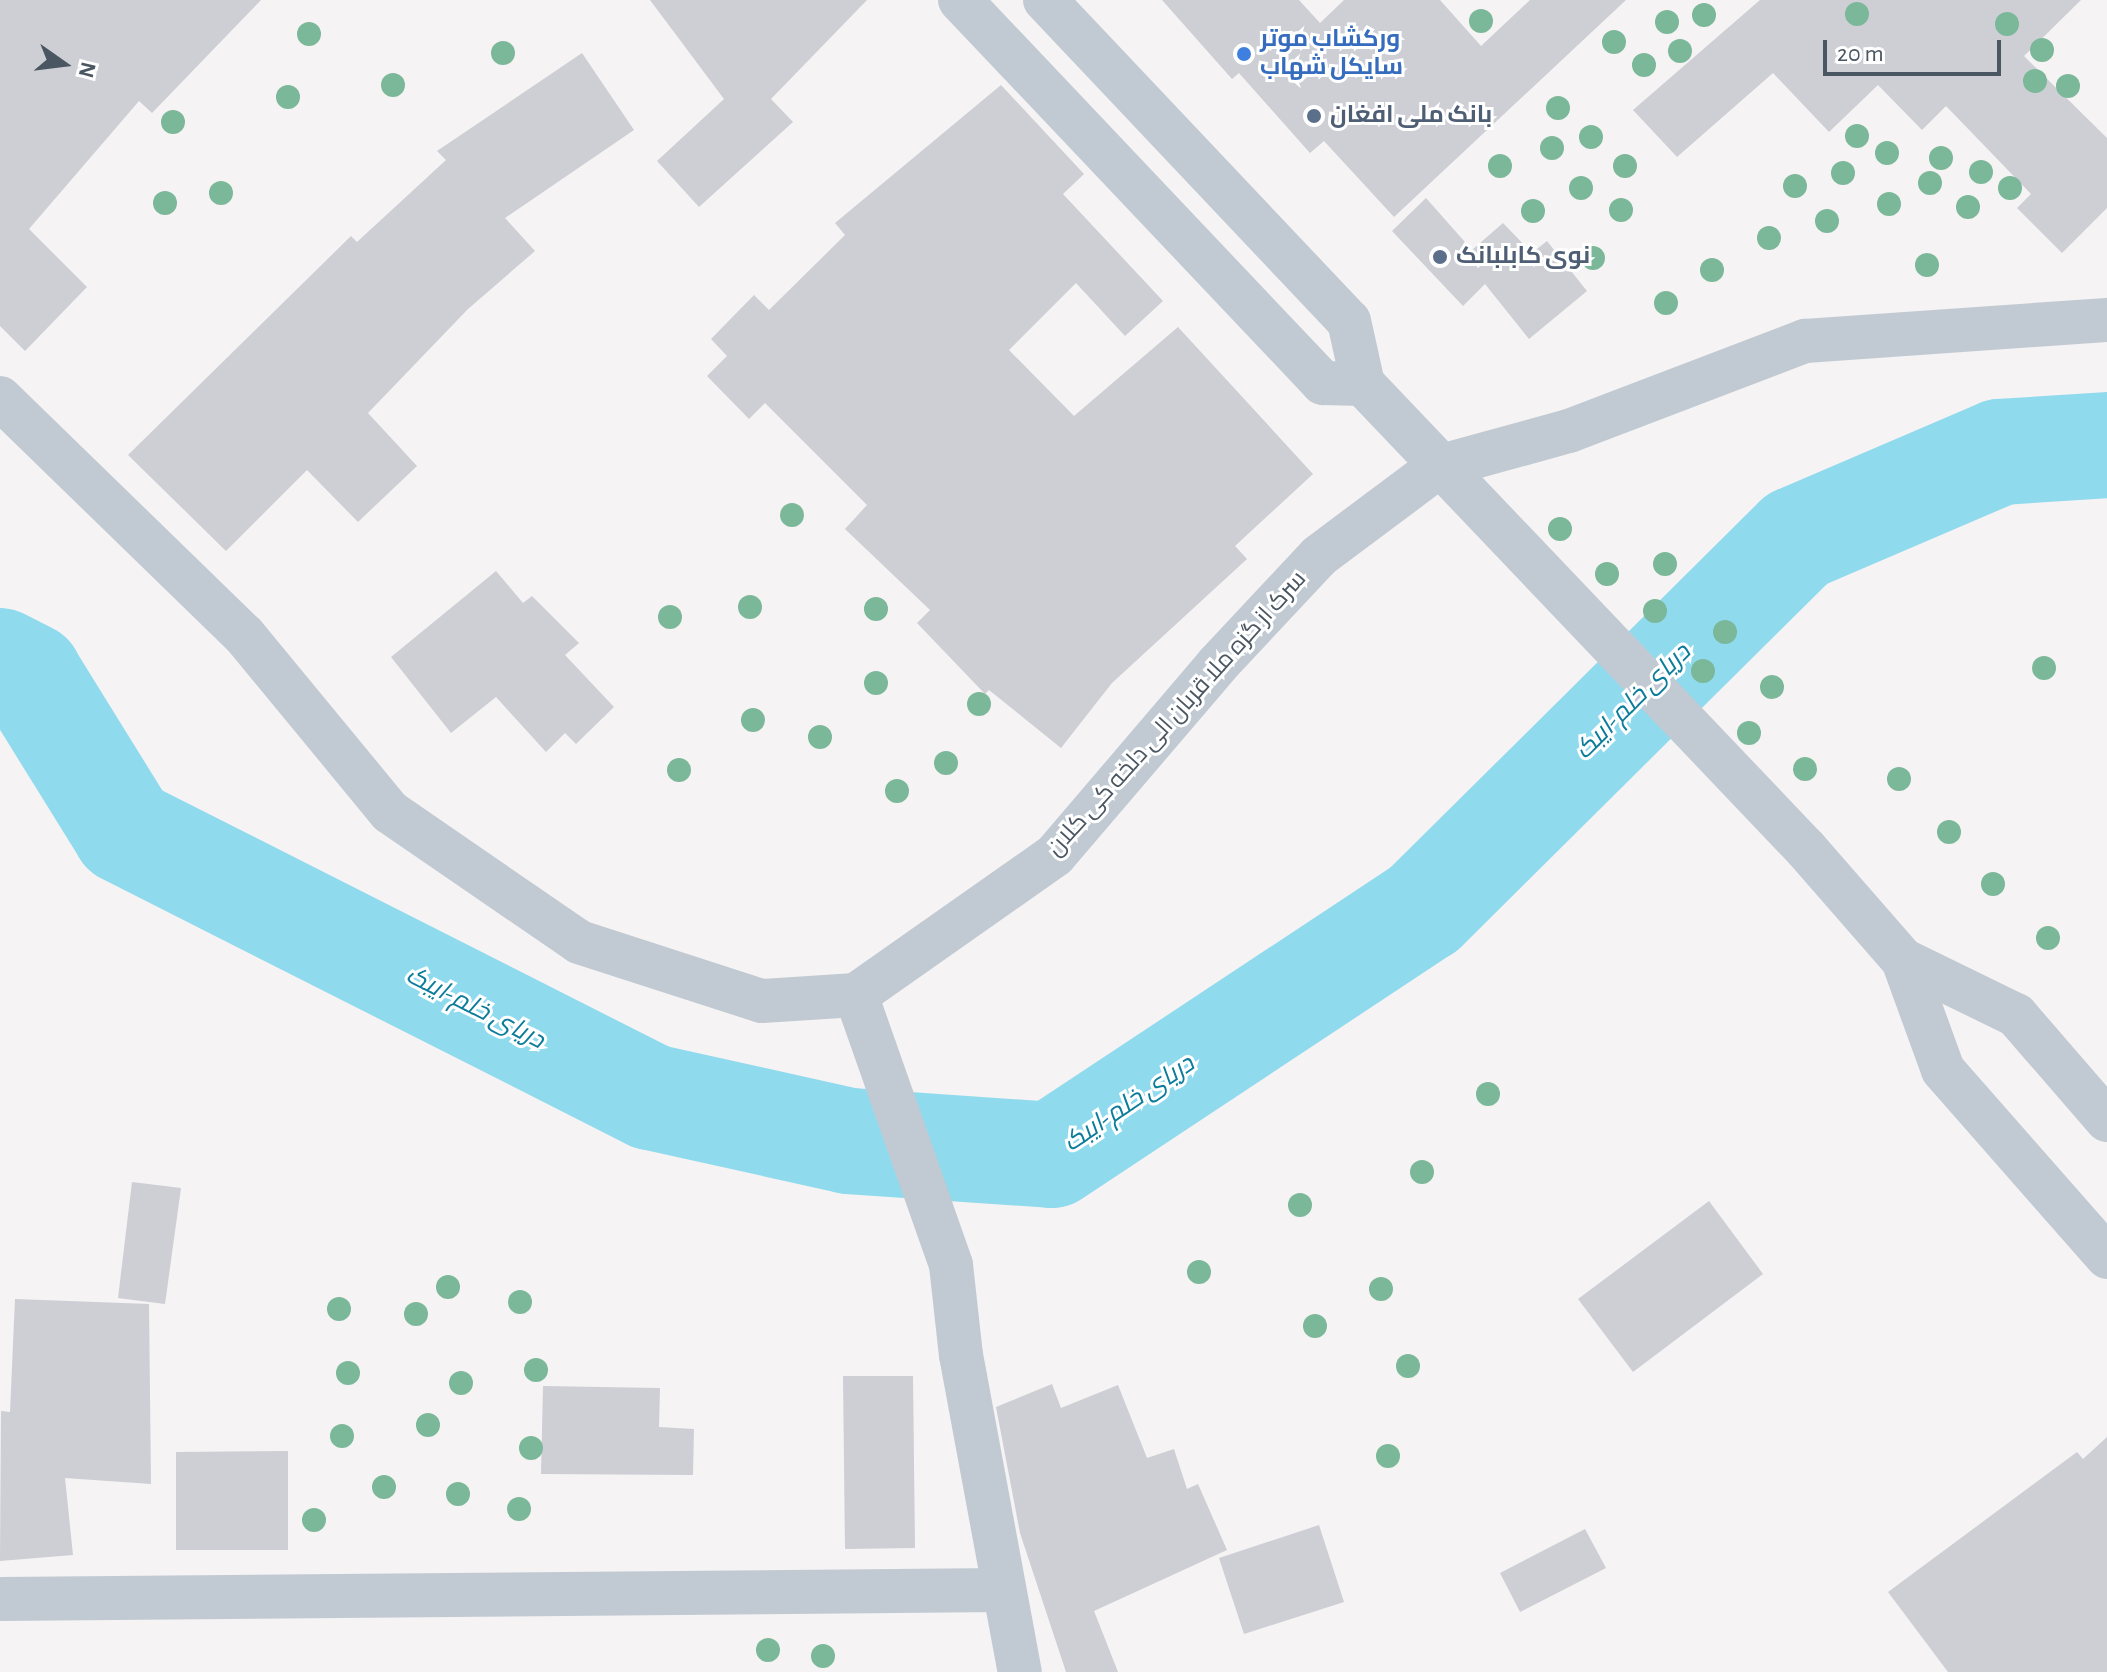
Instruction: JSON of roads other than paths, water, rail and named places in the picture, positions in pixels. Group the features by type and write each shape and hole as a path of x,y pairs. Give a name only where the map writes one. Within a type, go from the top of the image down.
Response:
{"street":[{"path":"960,0 1323,383 1363,384"},
{"path":"1045,0 1349,321 1363,384 1489,521 1806,849 1903,960 1943,1070 2107,1257"},
{"name":"سرک از گزه ملا قربان الی دلخه کی کلان","path":"856,995 1055,855 1217,665 1319,556 1438,467 1569,431 1805,341 2107,320"},
{"path":"0,398 244,635 390,812 579,942 762,1001 856,995 884,1063 951,1265 961,1355 1002,1590 1020,1672"},
{"path":"1903,960 2016,1015 2107,1120"},
{"path":"0,1599 1002,1590"}],"waterway":[{"name":"دریای خلم-ایبک","path":"0,661 29,676 125,831 651,1097 849,1141 1052,1155 1424,909 1797,539 2000,452 2107,445"}],"place":[{"name":"ورکشاب موتر سایکل شهاب","path":"1244,54"},
{"name":"بانک ملی افغان","path":"1314,116"},
{"name":"نوی کابلبانک","path":"1440,257"}]}
